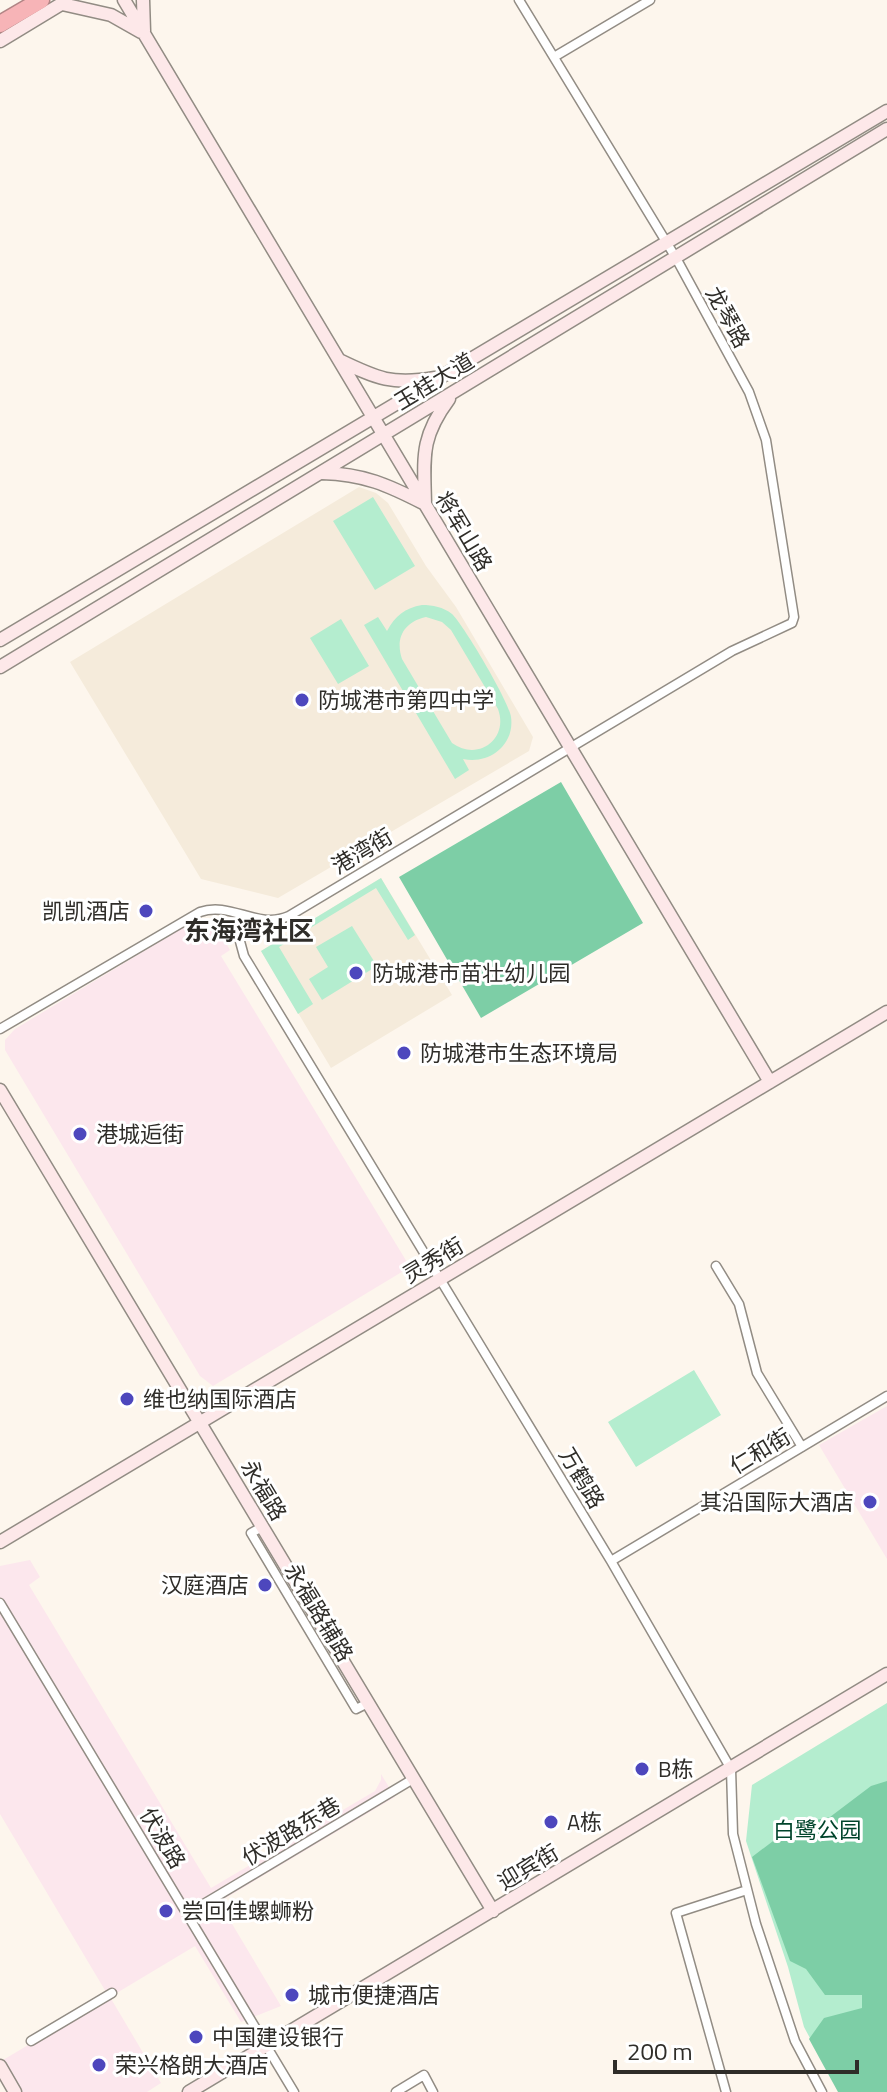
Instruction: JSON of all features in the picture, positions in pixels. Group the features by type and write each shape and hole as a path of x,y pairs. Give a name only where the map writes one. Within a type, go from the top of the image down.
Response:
{"highway":[{"path":"0,24 41,0"}],"main road":[{"name":"将军山路","path":"124,0 770,1082"},
{"path":"143,0 144,34"},
{"path":"0,41 65,2 111,15 144,34"},
{"path":"885,132 872,120 887,100"},
{"name":"玉桂大道","path":"0,640 887,111"},
{"name":"玉桂大道","path":"0,667 885,132"},
{"path":"339,360 387,381 411,382 442,377"},
{"path":"321,473 370,478 425,504 425,443 432,422 453,393"},
{"name":"灵秀街","path":"0,1542 887,1012"},
{"name":"永福路","path":"0,1090 493,1911"},
{"name":"迎宾街","path":"189,2092 887,1674"},
{"path":"0,2066 15,2092"}],"street":[{"name":"龙琴路","path":"519,0 667,242 749,392 761,421 794,617 792,623 732,651"},
{"path":"554,57 650,0"},
{"name":"港湾街","path":"0,1029 200,912 215,909 269,922 289,916 732,651"},
{"name":"万鹤路","path":"243,915 238,934 244,956 611,1561 731,1769 733,1834 747,1890 795,2041 822,2092"},
{"path":"716,1266 739,1304 757,1373 802,1447"},
{"name":"仁和街","path":"611,1561 887,1396"},
{"name":"伏波路","path":"0,1603 294,2092"},
{"name":"伏波路东巷","path":"187,1914 413,1779"},
{"path":"726,2092 676,1913 747,1890"},
{"path":"31,2041 112,1993"},
{"path":"396,2092 424,2075 433,2092"}],"shaded area":[{"name":"防城港市第四中学","path":"359,487 376,493 388,503 426,566 456,607 533,737 529,751 278,898 201,879 70,662"},
{"name":"防城港市苗壮幼儿园","path":"381,878 452,995 331,1068 261,951"},
{"path":"199,923 218,929 230,950 221,956 410,1267 213,1386 200,1376 5,1050 5,1040 15,1029 184,927"},
{"name":"其沿国际大酒店","path":"887,1406 887,1559 819,1445"},
{"path":"30,1560 40,1577 29,1585 211,1888 375,1791 381,1774 395,1797 219,1902 281,2006 241,2022 195,1946 110,1997 161,2083 147,2092 22,2092 3,2060 109,1997 0,1814 0,1566"}],"green space":[{"path":"373,497 415,566 375,590 333,521"},
{"path":"422,605 434,606 452,614 485,664 511,717 509,736 498,751 482,759 463,759 469,770 455,779 364,625 378,617 387,631 401,614","holes":["426,617 442,622 451,630 498,709 499,730 495,738 481,749 462,748 452,743 402,659 400,644 407,627"]},
{"path":"341,619 369,666 338,684 310,638"},
{"path":"561,782 643,923 481,1018 399,877"},
{"path":"381,878 415,935 408,940 376,888 279,947 313,1004 298,1014 261,951"},
{"path":"352,926 377,966 322,1000 309,979 328,967 316,947"},
{"path":"694,1370 721,1415 636,1467 608,1422"},
{"name":"白鹭公园","path":"887,1703 887,2092 839,2092 804,2027 788,1967 746,1841 752,1785"},
{"name":"白鹭公园","path":"887,1781 887,2092 838,2092 809,2039 824,2018 862,2008 862,1995 825,1995 806,1969 790,1961 752,1857 794,1825 830,1817 871,1786"}],"place":[{"name":"防城港市第四中学","path":"302,700"},
{"name":"凯凯酒店","path":"146,911"},
{"name":"防城港市苗壮幼儿园","path":"356,973"},
{"name":"防城港市生态环境局","path":"404,1053"},
{"name":"港城逅街","path":"80,1134"},
{"name":"维也纳国际酒店","path":"127,1399"},
{"name":"其沿国际大酒店","path":"870,1502"},
{"name":"汉庭酒店","path":"265,1585"},
{"name":"B栋","path":"642,1769"},
{"name":"A栋","path":"551,1822"},
{"name":"尝回佳螺蛳粉","path":"166,1911"},
{"name":"城市便捷酒店","path":"292,1995"},
{"name":"中国建设银行","path":"196,2037"},
{"name":"荣兴格朗大酒店","path":"99,2065"}],"district":[{"name":"东海湾社区","path":"249,930"}]}
